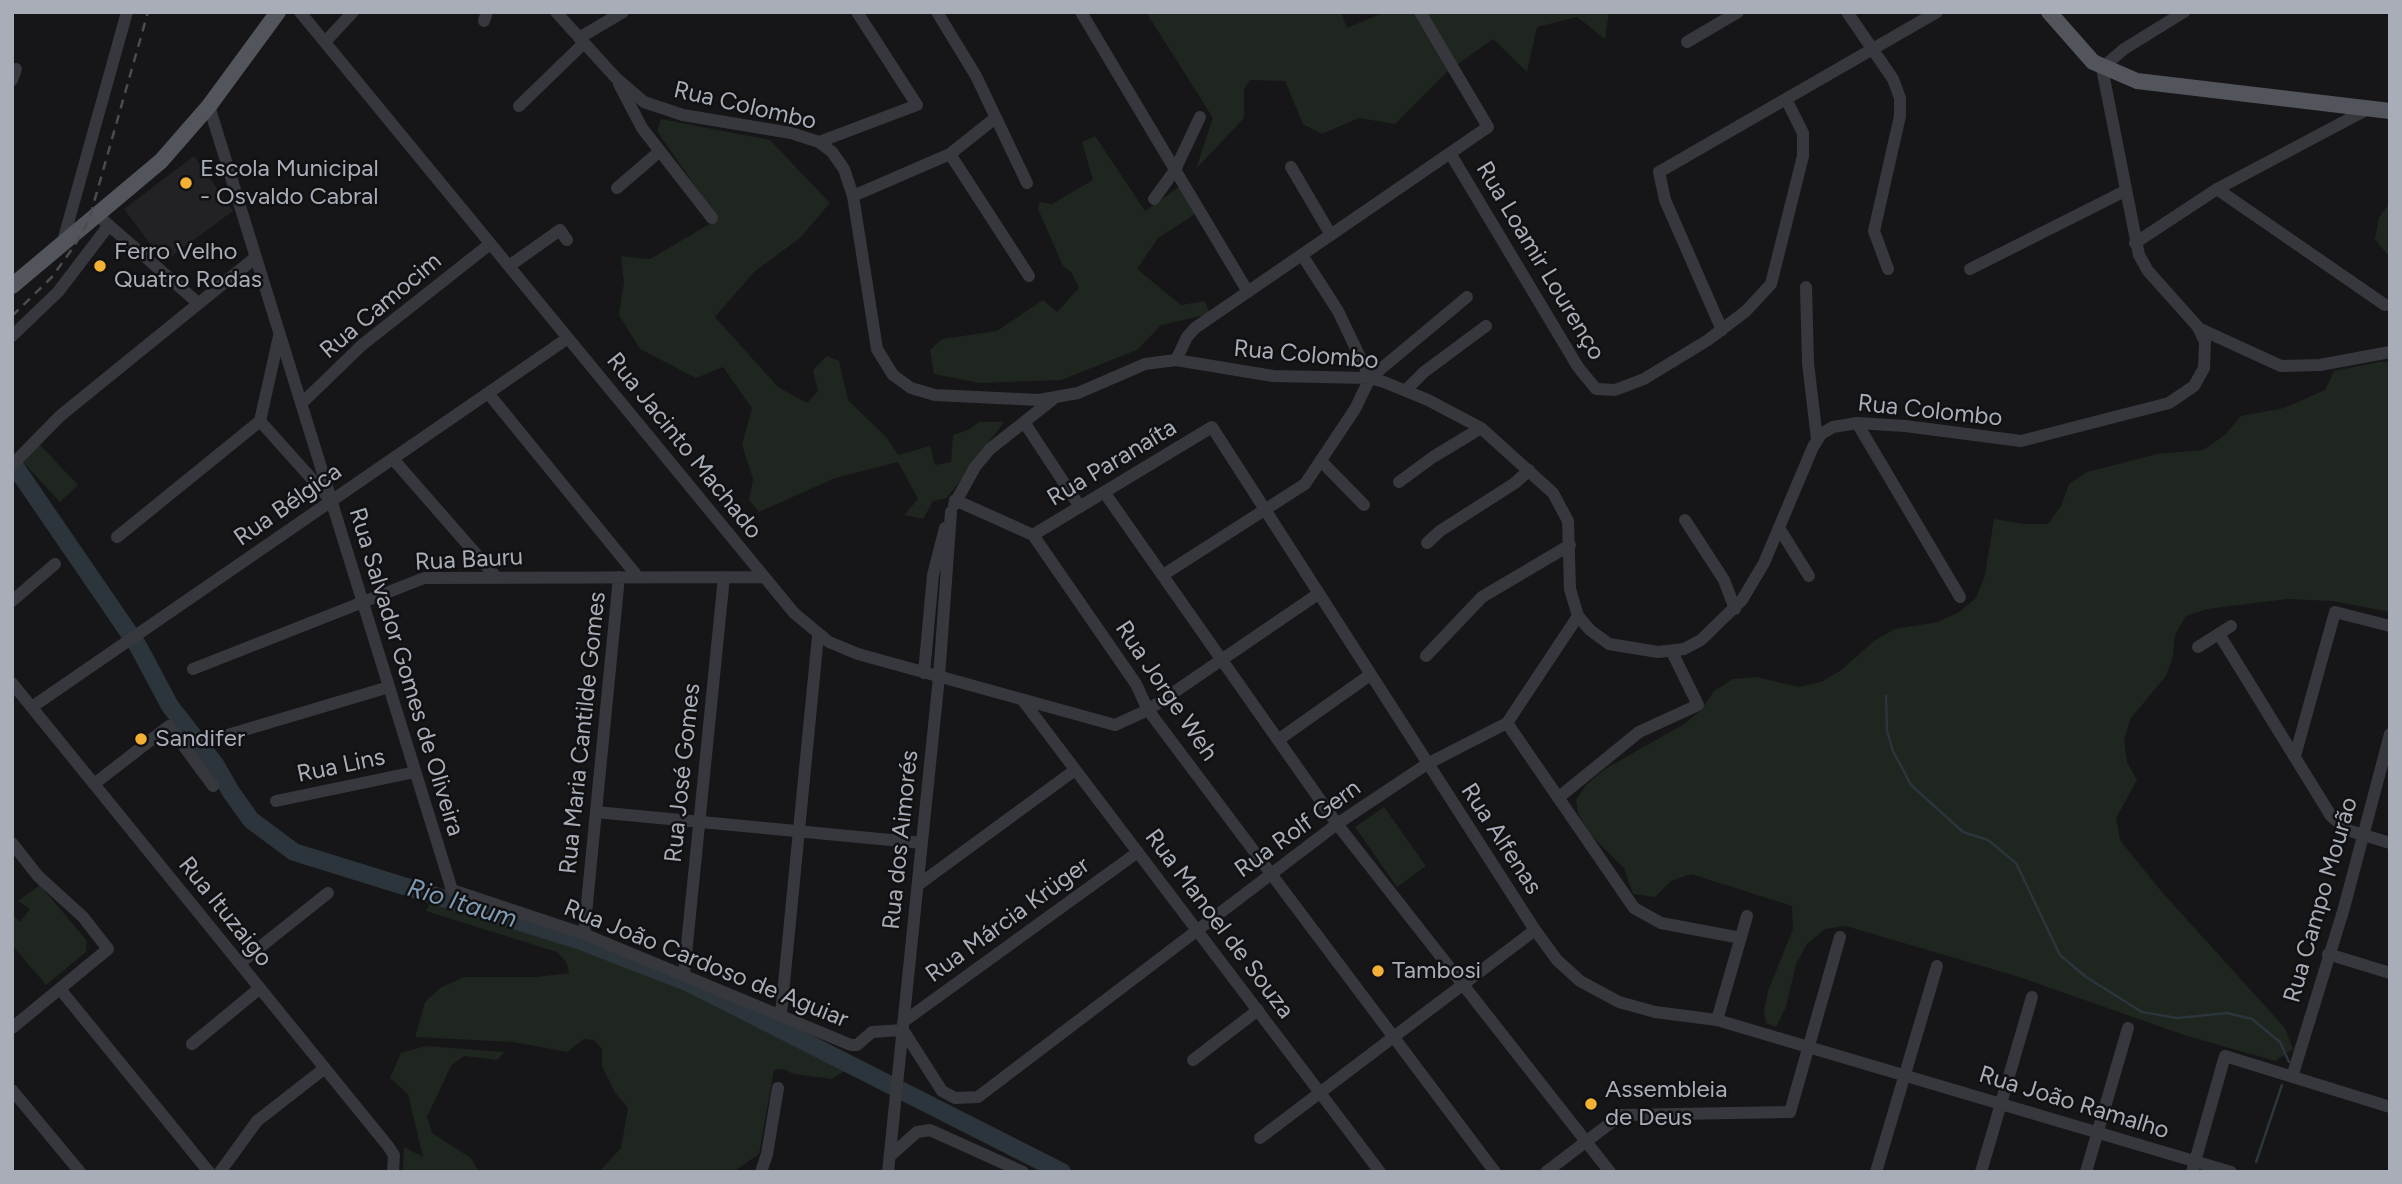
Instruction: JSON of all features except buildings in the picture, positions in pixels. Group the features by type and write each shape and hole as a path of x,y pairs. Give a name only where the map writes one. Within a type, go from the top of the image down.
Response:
{"main road":[{"path":"13,285 161,161 209,106 278,12"},
{"path":"2049,12 2083,53 2102,68 2151,85 2390,111"}],"street":[{"path":"63,241 127,12"},
{"name":"Rua Jacinto Machado","path":"300,12 763,576 794,613 818,636 858,654 1024,702 1104,724 1125,723 1318,594"},
{"path":"325,43 353,12"},
{"name":"Rua Colombo","path":"556,12 616,78 644,102 669,111 790,133 819,142 839,161 853,196 874,338 881,358 893,375 911,388 935,395 1021,400 1054,398 1077,393 1145,364 1177,360 1273,376 1370,378 1406,390 1480,428 1529,470 1564,510 1570,545 1570,589 1578,616"},
{"path":"519,106 582,41 623,12"},
{"path":"819,142 917,105 857,12"},
{"path":"937,12 976,76 994,119 1027,183"},
{"path":"1081,12 1248,292"},
{"path":"1177,360 1187,337 1195,328 1488,127 1420,12"},
{"path":"1687,42 1738,12"},
{"path":"1847,12 1894,79 1900,98 1900,116 1874,231 1888,270"},
{"path":"1786,99 1799,123 1804,143 1775,273 1765,292 1722,330 1665,200 1659,172 1937,12"},
{"path":"2179,14 2123,49 2102,68 2135,243 2148,271 2198,327 2281,366 2320,366 2390,352"},
{"path":"616,78 633,114 712,218"},
{"name":"Rua Salvador Gomes de Oliveira","path":"209,106 452,890"},
{"path":"2135,243 2217,189 2368,109"},
{"path":"1154,199 1175,170 1200,117"},
{"path":"853,196 950,154 994,119"},
{"path":"617,188 660,151"},
{"name":"Rua Loamir Lourenço","path":"1450,153 1578,367 1596,389 1615,390 1644,379 1722,330"},
{"path":"950,154 1029,276"},
{"path":"1291,167 1331,235"},
{"path":"2217,189 2385,305"},
{"path":"1970,270 2125,191"},
{"path":"96,214 198,303"},
{"path":"12,336 58,292 109,225"},
{"path":"509,266 560,230 567,240"},
{"name":"Rua Camocim","path":"301,404 362,345 490,244"},
{"path":"1301,255 1338,311 1370,378"},
{"path":"16,462 60,416 256,257"},
{"path":"1578,616 1590,630 1609,644 1633,650 1672,652 1701,640 1735,609 1758,576 1817,439 1808,363 1806,288"},
{"path":"1163,575 1305,484 1322,462 1370,378 1467,297"},
{"path":"1406,390 1424,372 1486,326"},
{"name":"Rua Colombo","path":"1817,439 1833,427 1857,423 2021,441 2151,409 2183,396 2199,381 2206,349 2198,327"},
{"path":"117,537 260,421 279,334"},
{"name":"Rua Bélgica","path":"32,707 568,338"},
{"name":"Rua Maria Cantilde Gomes","path":"488,393 639,577"},
{"name":"Rua dos Aimorés","path":"924,673 937,553 953,506 975,467 990,450 1054,398"},
{"path":"260,421 331,501"},
{"path":"1024,422 1080,507"},
{"path":"1857,423 1960,597"},
{"name":"Rua Paranaíta","path":"1033,534 1212,427"},
{"name":"Rua Alfenas","path":"1212,427 1535,930 1568,970 1606,996 1655,1012 1717,1020 1905,1074"},
{"path":"1399,482 1412,470 1480,428"},
{"path":"393,459 496,578"},
{"path":"1322,462 1364,505"},
{"path":"1427,543 1529,470"},
{"path":"1104,492 1337,824 1610,1172"},
{"path":"953,506 1033,534"},
{"name":"Rua dos Aimorés","path":"888,1172 939,677 953,506"},
{"path":"1685,520 1724,580 1735,609"},
{"path":"1779,528 1809,576"},
{"name":"Rua Jorge Weh","path":"1033,534 1136,684 1148,710 1495,1172"},
{"path":"1426,656 1482,597 1570,545"},
{"path":"12,601 55,564"},
{"name":"Rua Bauru","path":"193,669 424,578 763,576"},
{"name":"Rua Maria Cantilde Gomes","path":"584,934 619,577"},
{"name":"Rua José Gomes","path":"684,974 724,577"},
{"path":"2295,756 2335,612 2390,626"},
{"name":"Rua Rolf Gern","path":"903,1026 942,1091 955,1098 970,1100 989,1089 1337,824 1427,764 1507,723 1578,616"},
{"path":"2198,647 2231,626"},
{"path":"2219,634 2331,816 2347,830 2390,844"},
{"path":"782,1014 818,636"},
{"path":"1558,798 1639,732 1698,705 1672,652"},
{"path":"1278,740 1370,675"},
{"name":"Rua Ituzaigo","path":"12,683 388,1146 394,1155 393,1172"},
{"path":"215,739 389,687"},
{"name":"Rua Manoel de Souza","path":"1024,702 1380,1172"},
{"path":"1507,723 1634,908 1661,923 1741,938"},
{"path":"94,784 169,726 213,786"},
{"name":"Rua Campo Mourão","path":"2292,1077 2344,908 2361,835 2390,734"},
{"path":"918,885 1075,770"},
{"name":"Rua Lins","path":"276,801 415,772"},
{"path":"596,812 922,843"},
{"path":"12,843 38,876 83,917 107,949 12,1028"},
{"name":"Rua Márcia Krüger","path":"903,1026 1138,852"},
{"name":"Rua João Cardoso de Aguiar","path":"452,890 584,934 782,1014 851,1045 857,1045 872,1032 903,1026"},
{"path":"240,963 328,893"},
{"path":"1717,1020 1747,916"},
{"path":"1260,1138 1535,930"},
{"path":"1546,1172 1621,1115 1790,1112 1840,937"},
{"path":"2328,954 2390,973"},
{"path":"1876,1172 1937,966"},
{"path":"192,1044 260,988"},
{"path":"60,989 209,1172"},
{"path":"1981,1172 2032,997"},
{"path":"1193,1060 1258,1010"},
{"path":"2086,1172 2128,1028"},
{"path":"2194,1166 2225,1056 2390,1107"},
{"path":"220,1172 257,1121 325,1068"},
{"name":"Rua João Ramalho","path":"1905,1074 2098,1132 2194,1166 2231,1172"},
{"path":"761,1172 768,1154 778,1088"},
{"path":"12,1090 80,1172"},
{"path":"890,1156 917,1132 930,1130 1023,1172"}],"shaded area":[{"path":"1146,12 1341,12 1347,28 1385,12 1609,12 1605,39 1577,17 1537,27 1527,72 1493,39 1447,72 1395,124 1359,118 1322,134 1303,124 1285,81 1250,80 1244,89 1244,118 1196,169 1213,118"},
{"path":"661,119 770,140 830,203 800,238 754,272 715,317 778,387 807,403 818,391 813,370 827,356 839,361 848,400 887,438 898,455 930,446 935,465 951,462 953,435 968,430 979,422 1004,422 947,498 933,501 923,519 904,515 918,499 898,462 835,478 759,512 749,500 753,479 742,445 752,408 723,367 696,378 640,349 619,315 624,282 621,256 650,259 718,219 657,131"},
{"path":"1095,136 1145,211 1180,186 1197,213 1158,238 1137,269 1181,305 1205,301 1210,314 1161,325 1137,350 1061,380 979,383 934,374 930,350 942,339 997,331 1043,300 1057,312 1079,288 1072,273 1063,266 1038,209 1039,202 1052,204 1093,180 1082,142"},
{"name":"Escola Municipal - Osvaldo Cabral","path":"194,156 233,211 164,262 124,209"},
{"path":"2390,203 2390,258 2375,239 2379,217"},
{"path":"2390,362 2390,612 2332,601 2287,599 2207,609 2186,616 2175,635 2173,656 2166,676 2131,718 2124,740 2127,762 2137,780 2116,818 2120,840 2161,891 2285,1028 2293,1049 2275,1061 2187,1036 2019,977 1846,926 1825,929 1807,944 1796,964 1786,1007 1776,1027 1766,1023 1764,1011 1768,991 1793,929 1792,906 1691,874 1671,881 1655,897 1633,894 1624,868 1589,833 1578,813 1576,800 1586,785 1605,769 1684,724 1701,710 1714,691 1733,679 1756,677 1799,687 1821,682 1840,671 1874,641 1895,629 1938,622 1959,612 1976,598 1985,575 1994,519 2024,524 2048,524 2061,506 2069,484 2087,472 2157,454 2203,450 2225,435 2241,416 2284,408 2325,390 2334,371"},
{"path":"39,444 78,485 60,502 23,462"},
{"path":"1384,807 1426,866 1397,887 1355,827"},
{"path":"40,885 87,941 86,952 46,985 12,945 12,914 20,922 30,909 18,901"},
{"path":"432,899 579,944 670,980 730,1007 846,1070 832,1079 793,1074 783,1069 774,1070 759,1154 733,1172 599,1172 621,1148 628,1108 616,1094 602,1066 602,1049 594,1040 584,1039 567,1052 513,1042 415,1037 425,1002 440,988 464,977 536,977 569,973 567,963 557,952 426,911"},
{"path":"425,1046 505,1052 497,1060 464,1056 451,1066 427,1117 432,1133 471,1158 479,1172 403,1172 404,1147 423,1157 408,1094 390,1078 401,1053"}],"waterway":[{"name":"Rio Itaum","path":"12,462 138,646 170,706 215,764 251,820 294,852 581,941 687,982 1062,1172"},
{"path":"1886,696 1887,731 1893,751 1911,785 1963,832 1988,840 2016,863 2060,955 2086,977 2142,1012 2177,1018 2227,1013 2252,1019 2280,1042 2289,1062"},
{"path":"2256,1162 2282,1085"}],"railway":[{"path":"12,316 52,277 89,220 148,12"}],"place":[{"name":"Escola Municipal - Osvaldo Cabral","path":"186,183"},
{"name":"Ferro Velho Quatro Rodas","path":"100,266"},
{"name":"Sandifer","path":"141,739"},
{"name":"Tambosi","path":"1378,971"},
{"name":"Assembleia de Deus","path":"1591,1104"}]}
